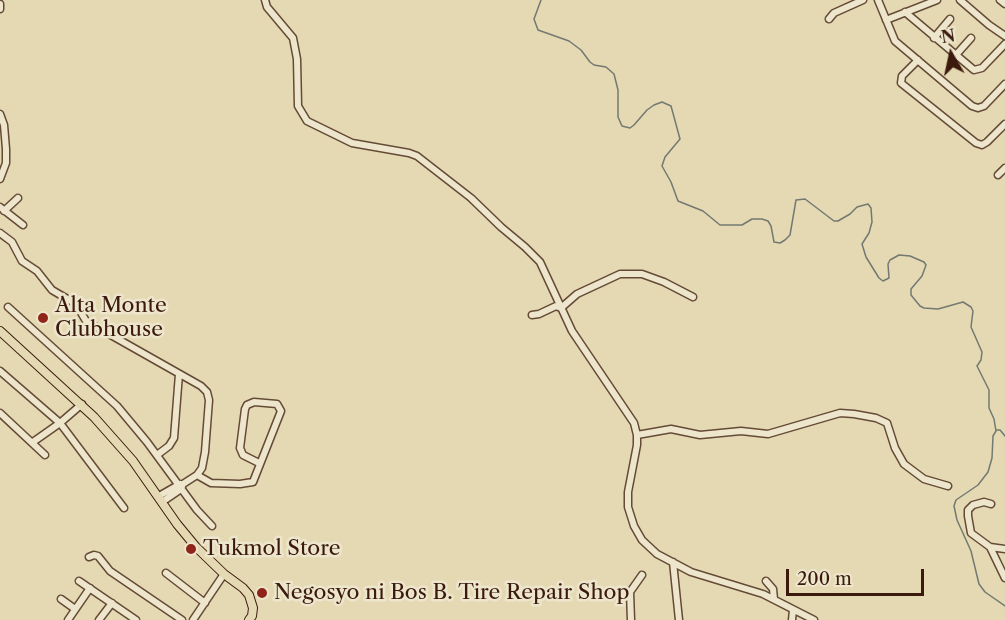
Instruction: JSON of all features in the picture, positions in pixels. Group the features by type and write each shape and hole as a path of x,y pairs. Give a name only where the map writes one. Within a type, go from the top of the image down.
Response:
{"main road":[{"path":"0,330 82,404 133,461 196,547 224,574 243,588 249,595 253,613 249,620"}],"street":[{"path":"264,0 273,15 289,30 293,38 297,59 298,106 307,120 352,143 409,153 426,162 471,198 532,254 544,270 572,331 634,423 637,435 628,492 630,516 642,540 657,554 691,572 774,599 814,620"},
{"path":"828,19 848,3 863,0"},
{"path":"878,0 895,41 972,106 978,108 987,103 1005,84"},
{"path":"886,20 937,0"},
{"path":"960,0 1005,36"},
{"path":"1000,0 1005,4"},
{"path":"0,4 0,9"},
{"path":"905,12 972,70 982,68 1005,44"},
{"path":"934,38 950,19"},
{"path":"955,56 971,38"},
{"path":"918,60 900,79 901,83 976,143 982,145 987,142 1005,124"},
{"path":"0,114 4,125 3,149 6,163 0,178"},
{"path":"998,176 1005,168"},
{"path":"18,198 2,209 24,225"},
{"path":"0,233 12,242 22,261 37,271 52,290 76,304 86,321 205,389 208,396 204,462 197,475 160,499"},
{"path":"561,308 577,294 620,274 642,274 693,297"},
{"path":"532,315 556,306 561,308"},
{"path":"8,307 117,406 212,526"},
{"path":"0,371 60,423 124,508"},
{"path":"157,455 169,446 174,438 179,374"},
{"path":"197,475 211,483 248,484 254,480 280,415 281,408 277,404 254,402 247,405 245,409 241,452 247,458 259,463"},
{"path":"33,442 82,404"},
{"path":"0,413 45,455"},
{"path":"637,435 671,429 700,435 741,431 768,434 840,413 854,414 883,419 887,423 903,464 924,479 948,486"},
{"path":"992,504 984,502 974,505 967,512 973,536 990,547 1005,549"},
{"path":"990,547 1005,578"},
{"path":"89,557 98,556 107,569 182,620"},
{"path":"673,562 679,620"},
{"path":"166,573 205,603"},
{"path":"193,620 224,574"},
{"path":"631,620 630,592 642,575"},
{"path":"79,580 132,619"},
{"path":"766,581 773,589 774,599"},
{"path":"68,620 90,588"},
{"path":"61,599 75,609"},
{"path":"99,620 112,603"},
{"path":"792,620 794,610"}],"waterway":[{"path":"541,0 534,19 538,30 569,41 581,50 594,65 606,67 614,74 618,90 618,117 622,126 630,128 654,105 662,102 671,106 680,139 665,157 662,166 678,201 703,211 720,225 742,225 752,219 768,221 774,242 780,243 790,235 796,200 805,199 834,221 850,214 857,207 868,204 871,208 872,222 869,233 862,244 866,257 879,278 883,281 889,278 890,260 899,255 910,256 926,265 922,276 911,289 911,295 920,306 938,309 963,302 971,307 973,311 971,327 982,352 977,366 989,390 989,408 996,431 993,436 992,458 988,472 978,485 956,500 954,506 957,520 971,551 979,584 985,592 1005,606"},
{"path":"997,430 1005,436"}],"place":[{"name":"Alta Monte Clubhouse","path":"43,318"},
{"name":"Tukmol Store","path":"191,549"},
{"name":"Negosyo ni Bos B. Tire Repair Shop","path":"262,593"}]}
